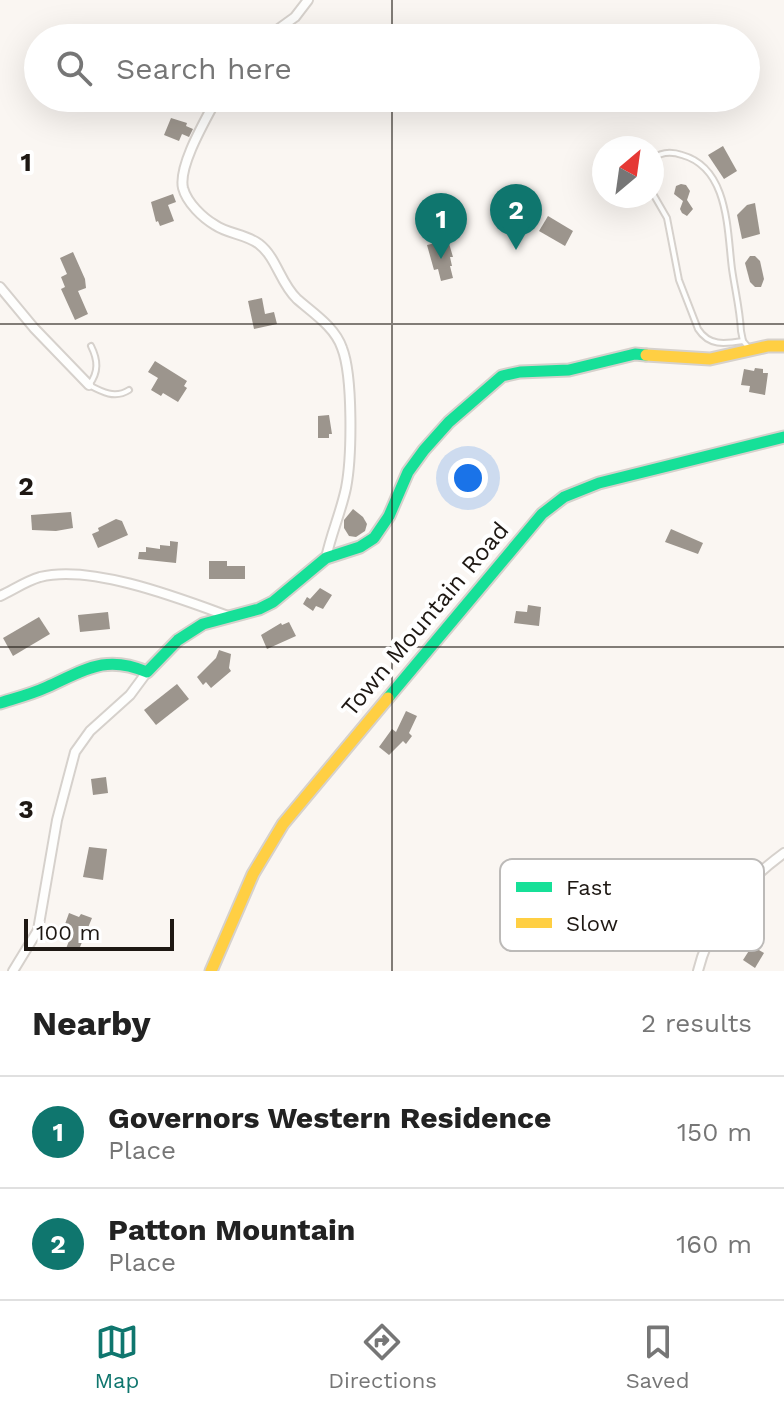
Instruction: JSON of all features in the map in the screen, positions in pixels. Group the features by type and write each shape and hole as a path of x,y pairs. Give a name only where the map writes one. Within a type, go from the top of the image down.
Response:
{"street":[{"path":"285,24 307,6 308,0"},
{"path":"210,112 186,167 183,177 185,193 212,224 261,246 270,255 288,289 334,333 344,351 348,383 349,469 326,558"},
{"path":"0,287 89,385"},
{"path":"13,971 38,930 57,820 75,752 90,731 130,695 178,640 203,624 273,602 326,558 360,547 374,538 389,516 415,461 449,422 502,376 569,370 635,354 710,359 746,345 784,346"},
{"name":"Town Mountain Road","path":"211,971 253,874 283,824 542,514 564,497 599,483 784,437"},
{"path":"0,596 38,577 67,573 167,594 230,617"},
{"path":"0,703 46,688 96,663 110,661 147,672"},
{"path":"764,869 784,853"},
{"path":"698,971 706,951"}],"lane":[{"path":"661,208 667,218 682,292 698,329 713,342 746,345 732,266 729,223 715,185 701,165 683,155 664,153"},
{"path":"91,346 97,365 89,385 112,394 129,390"}],"building":[{"path":"171,118 187,123 186,126 193,129 189,137 182,134 179,141 164,135"},
{"path":"723,146 737,171 724,179 708,155"},
{"path":"681,184 690,191 687,200 693,209 687,216 680,209 683,201 674,194 676,186"},
{"path":"173,194 176,202 168,205 174,221 160,226 151,202"},
{"path":"755,203 760,234 742,239 737,215 747,205"},
{"path":"548,216 573,231 565,246 539,231"},
{"path":"448,240 453,257 450,257 450,266 453,278 441,281 438,269 434,270 427,245"},
{"path":"73,252 85,279 86,288 78,291 88,314 75,320 61,289 65,287 61,277 67,274 60,258"},
{"path":"750,256 760,261 764,279 761,287 755,287 750,282 745,263"},
{"path":"262,298 265,314 274,312 277,324 254,329 248,301"},
{"path":"155,361 187,381 184,386 187,388 178,402 151,390 158,378 148,372"},
{"path":"755,368 768,373 765,395 749,392 750,386 741,385 744,369 754,371"},
{"path":"329,415 332,434 329,438 318,438 318,416"},
{"path":"353,509 367,524 365,531 356,537 349,536 344,528 344,520"},
{"path":"71,512 73,528 32,530 31,515"},
{"path":"116,519 122,521 128,535 98,548 92,534"},
{"path":"671,529 703,543 698,554 665,542"},
{"path":"170,541 178,542 176,563 138,559 139,552 146,552 146,547 160,549 160,545 170,546"},
{"path":"209,561 227,561 227,566 245,566 245,579 209,579"},
{"path":"320,588 332,595 323,609 316,606 313,611 303,604"},
{"path":"528,605 541,607 539,626 514,623 516,611 527,612"},
{"path":"108,612 110,629 80,632 78,615"},
{"path":"39,617 50,634 13,656 3,638"},
{"path":"289,622 296,636 267,649 261,635 281,623"},
{"path":"219,650 231,654 231,671 211,688 206,682 203,685 197,677 216,658"},
{"path":"177,684 189,699 156,725 144,710"},
{"path":"406,711 417,716 409,733 412,736 389,755 379,747 392,729 396,732"},
{"path":"106,777 108,793 93,795 91,779"},
{"path":"89,847 107,849 103,880 83,877"},
{"path":"69,913 92,918 80,947 65,951 73,931 64,927"},
{"path":"749,951 764,953 755,968 743,960"}],"traffic: fast":[{"path":"0,703 36,692 96,666 119,664 147,672 178,640 203,624 259,609 273,602 326,558 360,547 374,538 389,516 408,472 424,450 449,422 502,376 569,370 635,354 646,355"},
{"path":"388,698 542,514 564,497 599,483 784,437"}],"traffic: slow":[{"path":"646,355 710,359 768,346 784,346"},
{"path":"211,971 253,874 283,824 388,698"}],"place":[{"name":"Patton Mountain","path":"516,250"},
{"name":"Governors Western Residence","path":"441,259"}]}
